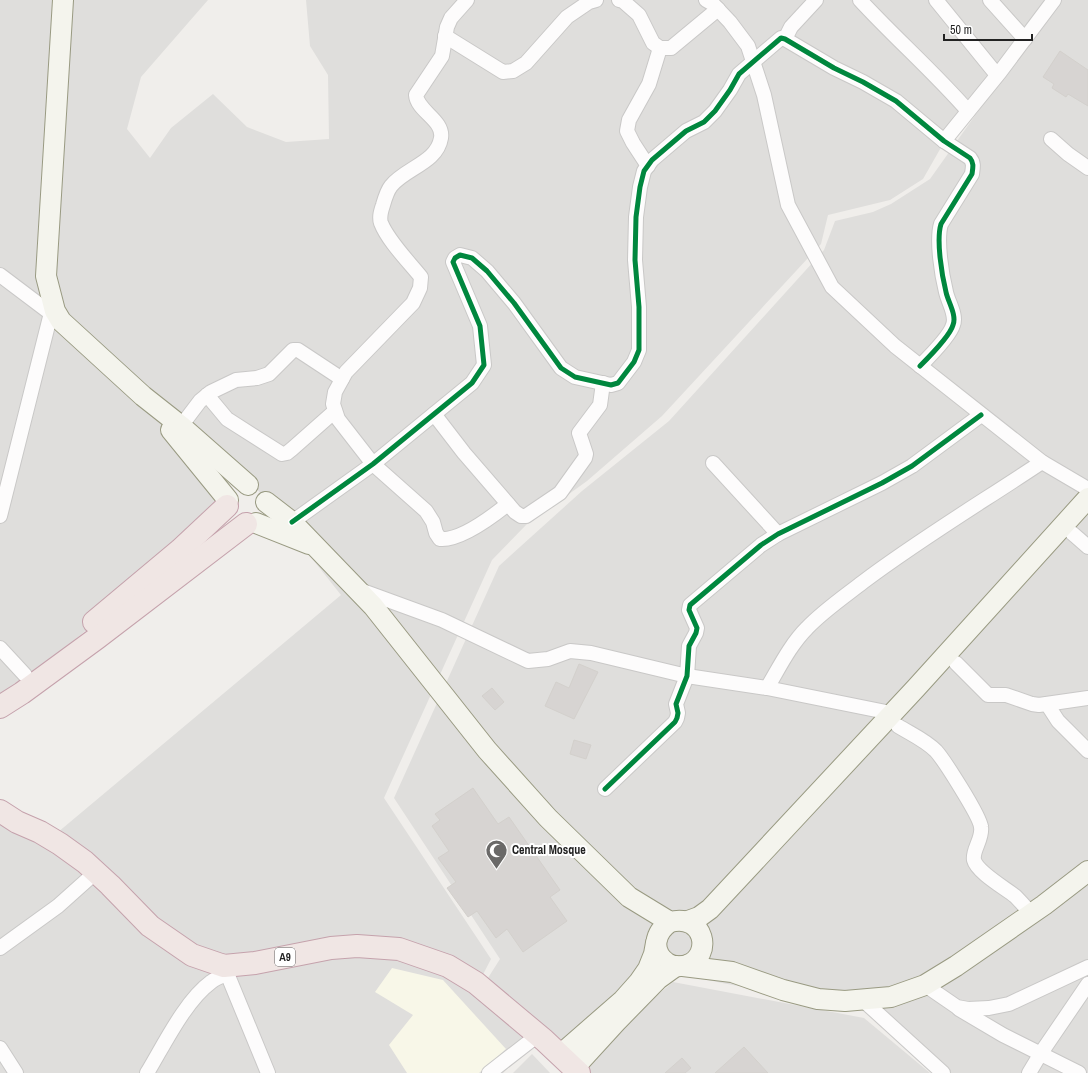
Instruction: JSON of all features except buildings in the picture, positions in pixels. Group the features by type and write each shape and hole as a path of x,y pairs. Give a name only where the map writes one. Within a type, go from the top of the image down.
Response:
{"highway":[{"path":"0,692 25,675 108,610 180,550 228,503"},
{"path":"0,707 22,693 251,524"},
{"name":"A9","path":"0,811 17,822 40,832 60,844 96,872 150,926 192,955 226,970 331,948 357,946 399,949 448,966 476,983 571,1065"}],"main road":[{"path":"63,0 46,276 56,317 143,396 181,426 248,485 260,490 266,502 266,510 262,518 251,524"},
{"path":"143,396 228,503"},
{"path":"248,485 241,486 231,494 228,503 229,514 234,520 240,524 251,524 313,545"},
{"path":"571,1065 658,979 679,966 691,964 697,958 701,951 702,939 895,719 921,682 1088,498"},
{"path":"266,502 292,522 373,606 486,750 548,818 629,896 656,941 661,958 668,964 732,972 783,990 818,999 845,1001 892,997 924,985 956,966 1032,914 1088,872"},
{"path":"571,1065 648,969 654,954 659,932 664,926 699,917 710,909 895,719 956,663 1088,516"},
{"path":"629,896 679,922 694,925 702,939 732,972"}],"street":[{"path":"467,0 451,18 446,27 442,56 416,95 418,102 439,126 441,136 439,146 430,157 392,185 386,196 380,214 380,222 387,234 421,277 420,288 413,303 346,372 335,392 333,404 338,419 373,464 426,511 433,522 436,533 440,539 445,539 464,533 485,522 508,504"},
{"path":"445,36 503,72 513,71 526,63 566,17 589,2 596,0"},
{"path":"619,0 640,15 654,43 660,48 671,48 718,9"},
{"path":"706,0 713,4 730,22 748,46 764,94 788,205 832,287 895,346 982,415 1042,462 1088,489"},
{"path":"785,39 791,27 816,0"},
{"path":"860,0 968,111"},
{"path":"936,0 938,5 997,75"},
{"path":"990,0 1025,38"},
{"path":"944,141 1054,0"},
{"path":"292,522 373,464 472,383 484,365 480,326 453,262 455,258 460,255 472,258 487,271 514,303 561,368 575,377 611,384 618,383 634,362 639,350 639,306 635,260 636,217 644,171 652,160 686,131 704,122 715,111 739,74 781,38 896,101 944,141 970,158 973,162 972,174 941,224 939,232 943,277 946,294 954,318 954,325 920,366"},
{"path":"648,166 633,144 627,131 629,120 649,84 660,48"},
{"path":"1051,138 1068,154 1088,168"},
{"path":"0,275 56,317 0,516"},
{"path":"181,426 200,401 211,392 236,380 258,378 268,374 293,350 298,350 342,379"},
{"path":"434,414 464,453 515,512 521,516 526,516 560,492 586,458 579,433 600,405 604,383"},
{"path":"207,395 228,419 282,454 287,453 292,449 335,410"},
{"path":"606,789 678,718 676,704 687,676 689,646 697,628 689,610 690,605 761,545 778,534 882,483 912,466 982,415"},
{"path":"767,688 796,641 807,628 823,614 888,564 941,527 1042,462"},
{"path":"713,463 778,534"},
{"path":"1072,533 1088,547"},
{"path":"356,589 442,620 528,661 548,658 570,651 591,653 687,676 767,688 895,719 937,752 976,813 981,827 981,837 975,852 974,860 977,866 982,872 1016,897 1032,914"},
{"path":"0,648 25,675"},
{"path":"956,663 988,695 1006,695 1032,704 1047,704 1088,698"},
{"path":"1047,704 1058,721 1088,751"},
{"path":"0,948 58,906 96,872"},
{"path":"957,1007 968,1009 988,1008 1009,1004 1088,967"},
{"path":"148,1073 188,1004 200,990 226,970 268,1073"},
{"path":"1029,1073 1088,984"},
{"path":"924,985 1004,1035 1079,1073"},
{"path":"863,1000 943,1073"},
{"path":"489,1073 538,1035"},
{"path":"0,1048 16,1073"}],"shaded area":[{"path":"0,0 208,0 141,77 127,129 150,158 171,128 213,94 247,127 286,142 329,139 328,75 310,46 306,0 1047,0 943,144 923,179 890,200 828,215 821,244 662,416 587,481 526,525 492,560 384,798 491,959 475,990 532,1045 503,1073 0,1073 0,803 51,838 341,595 245,474 213,455 230,514 0,700"},
{"path":"1057,0 1088,0 1088,1073 946,1073 870,1010 722,983 671,972 564,1070 481,989 500,959 394,798 499,566 582,491 669,421 824,250 835,221 873,212 891,204 930,179"},
{"path":"392,968 443,980 506,1049 479,1073 407,1073 389,1045 413,1015 375,992"},
{"path":"673,982 864,1018 930,1073 579,1073 636,1013"},
{"path":"532,1054 550,1073 513,1073"}],"cycle path":[{"path":"292,522 373,464 472,383 484,365 480,326 453,262 455,258 460,255 472,258 487,271 514,303 561,368 575,377 611,385 618,383 634,362 639,350 639,307 635,260 636,217 644,171 652,160 686,131 704,122 715,111 739,74 781,38 896,101 944,141 970,158 972,162 972,174 941,224 939,239 941,268 946,292 954,317 953,325 944,340 920,366"},
{"path":"605,789 675,722 677,718 678,713 676,704 687,676 689,646 697,628 689,610 690,605 761,545 778,534 882,483 912,466 981,415"}],"place":[{"name":"Central Mosque","path":"497,870"}]}
